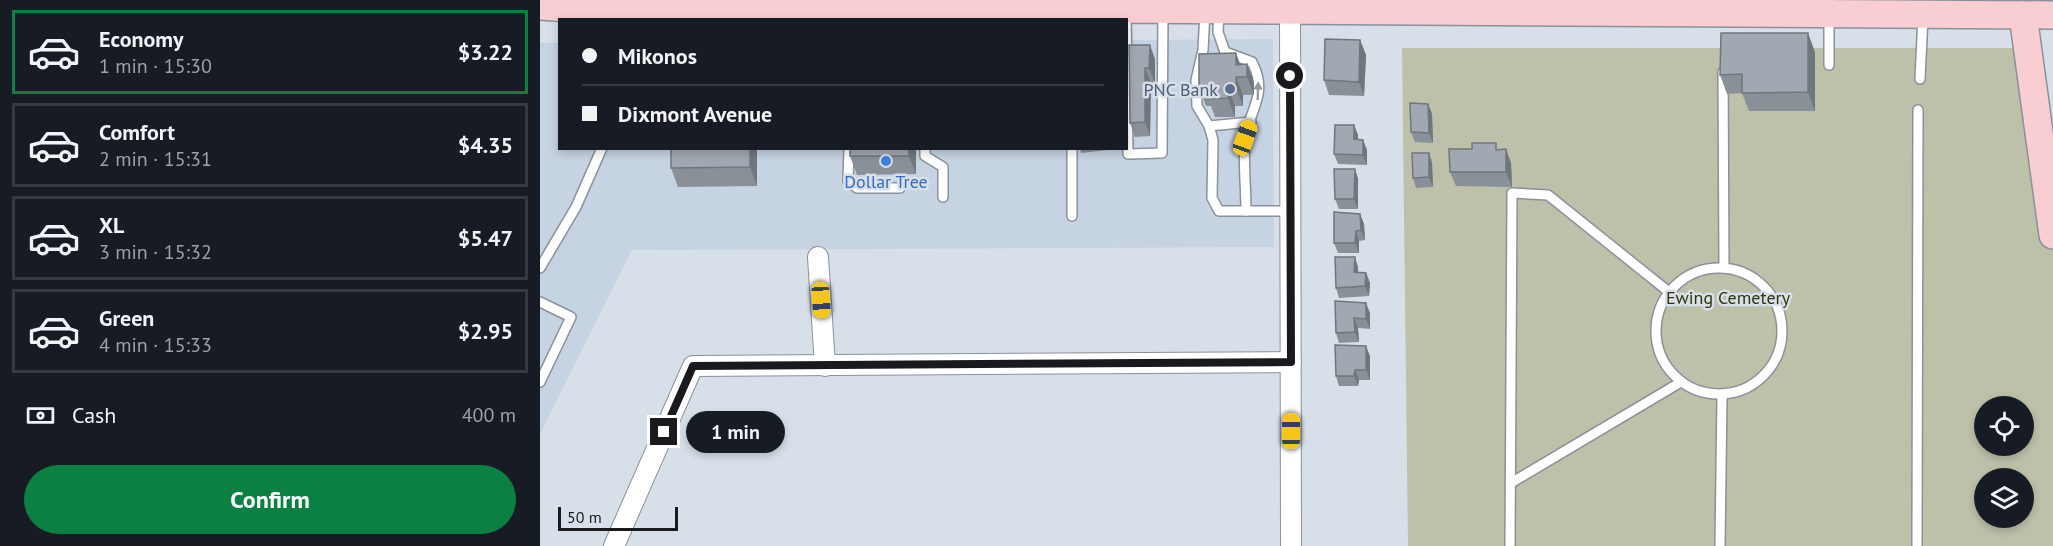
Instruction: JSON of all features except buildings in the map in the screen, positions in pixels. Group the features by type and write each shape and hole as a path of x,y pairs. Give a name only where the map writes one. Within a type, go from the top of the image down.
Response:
{"main road":[{"path":"540,6 639,10 855,10 931,15 976,11 1070,14 1170,6 1290,10 1364,5 1557,6 1723,18 1829,7 1923,14 2053,15"},
{"path":"2024,15 2048,152 2053,235"}],"street":[{"path":"1290,10 1291,546"},
{"path":"818,257 825,366"},
{"path":"621,544 693,366 1291,362"}],"lane":[{"path":"1128,150 1128,154 1162,153 1170,6"},
{"path":"1210,7 1225,52 1252,62 1258,74 1258,98 1245,138 1246,211"},
{"path":"1210,7 1196,80 1197,106 1209,126 1212,140 1212,198 1219,211 1290,211"},
{"path":"1829,7 1829,65"},
{"path":"1126,10 1126,18"},
{"path":"1920,79 1923,14"},
{"path":"1723,57 1724,268"},
{"path":"1917,546 1918,110"},
{"path":"1209,126 1251,122"},
{"path":"540,268 576,207 601,150"},
{"path":"849,150 849,180 857,188 900,188"},
{"path":"925,150 925,156 943,167 943,197"},
{"path":"1072,150 1072,216"},
{"path":"1510,546 1512,193 1548,195 1669,292"},
{"path":"1724,268 1746,274 1764,286 1776,304 1782,325 1780,346 1772,366 1757,382 1722,396 1698,391 1681,382 1667,368 1658,351 1655,332 1659,311 1669,292 1685,278 1705,269 1724,268"},
{"path":"540,302 571,317 540,382"},
{"path":"1510,483 1681,382"},
{"path":"1720,546 1722,396"}],"shaded area":[{"path":"1273,39 1274,247 632,250 540,434 540,43 558,43 558,150 1128,150 1128,40"}],"green space":[{"name":"Ewing Cemetery","path":"1402,48 2024,48 2053,184 2053,546 1408,546"}],"place":[{"name":"PNC Bank","path":"1230,89"},
{"name":"Dollar Tree","path":"886,161"}],"route":[{"path":"664,432 693,366 1291,362 1290,76"}]}
